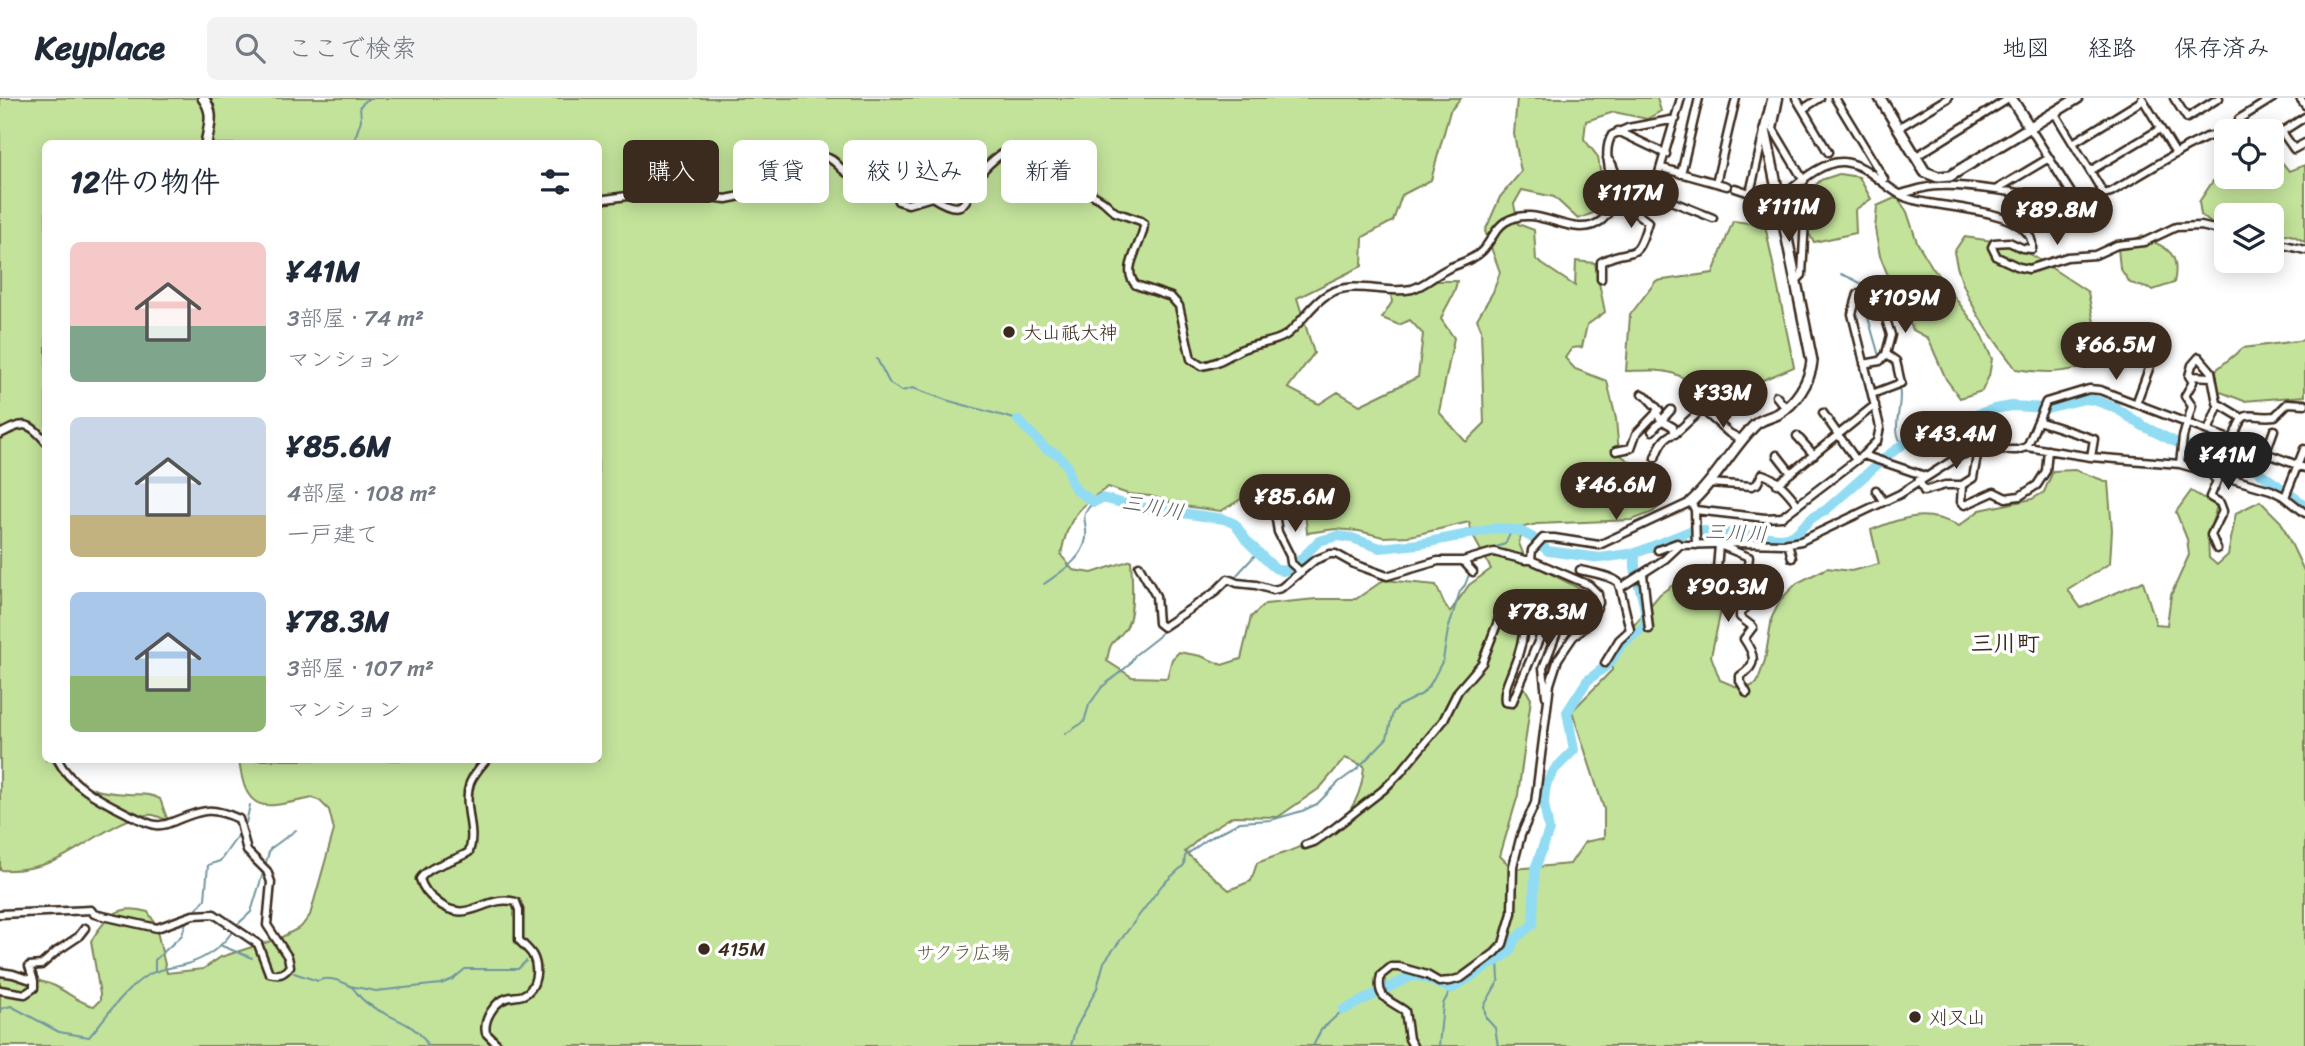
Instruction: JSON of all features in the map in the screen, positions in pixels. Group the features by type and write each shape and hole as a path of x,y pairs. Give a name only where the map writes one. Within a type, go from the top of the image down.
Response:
{"street":[{"path":"203,98 212,116 207,140"},
{"path":"1653,193 1681,98"},
{"path":"1681,174 1699,98"},
{"path":"1716,183 1736,98"},
{"path":"1662,168 1750,193 1773,98"},
{"path":"1779,98 1773,128 1804,181"},
{"path":"1796,98 1828,152"},
{"path":"1803,109 1820,98"},
{"path":"1835,98 1887,184"},
{"path":"1881,98 1925,172 1937,181 1997,189 2073,196 2104,194 2214,136"},
{"path":"1898,128 1948,98"},
{"path":"1916,157 2010,98 2073,196"},
{"path":"1901,194 1950,176 2078,98"},
{"path":"2174,98 2187,118 2210,101 2220,98"},
{"path":"2253,98 2259,107"},
{"path":"2239,119 2273,98"},
{"path":"2300,98 2305,105"},
{"path":"2073,143 2142,99 2176,154"},
{"path":"2054,113 2104,194"},
{"path":"602,199 663,191 726,199 782,185 823,157 829,157 849,175 854,175 870,161 879,161 884,165 898,201 908,205 932,197 952,208 967,202 979,176 1001,154 1042,164 1097,197 1115,212 1144,224 1144,232 1132,263 1131,280 1136,285 1175,300 1179,306 1191,359 1201,366 1216,364 1240,350 1284,336 1329,293 1354,287 1406,290 1418,287 1447,269 1475,257 1506,221 1527,216 1581,228 1596,224 1604,219 1612,206 1605,157 1607,142 1618,131 1676,118"},
{"path":"2284,131 2304,119"},
{"path":"2090,171 2160,129"},
{"path":"1696,541 1693,506 1709,483 1760,421 1775,416 1786,408 1810,378 1812,361 1765,130"},
{"path":"1618,131 1666,154"},
{"path":"2284,134 2294,149 2305,143"},
{"path":"1601,279 1601,262 1634,253 1640,248 1648,222 1632,210 1612,164 1605,157"},
{"path":"1997,189 2049,158"},
{"path":"1779,198 1825,165 1843,162 1857,166 1907,198 2011,220 2027,232 2033,243 2032,249 2002,241 1994,243 1993,252 2008,262 2029,269 2067,257 2095,255 2117,245 2144,242 2176,227 2201,226 2214,229"},
{"path":"1641,189 1713,218"},
{"path":"1796,281 1802,275 1805,219"},
{"path":"2284,245 2305,250"},
{"path":"1531,559 1532,550 1543,538 1599,545 1693,506 1782,517 1859,457 1877,441 1880,433 1852,314 1858,294"},
{"path":"1884,357 1891,335 1885,316"},
{"path":"2136,404 2157,347"},
{"path":"1864,365 1884,357 1896,361 1898,385 1872,394"},
{"path":"2180,464 2183,437 2192,406 2185,396 2193,382 2189,376 2192,365 2199,357 2211,371 2217,403 2242,418"},
{"path":"2189,376 2212,377"},
{"path":"2028,447 2046,402 2089,389 2100,390 2305,468"},
{"path":"1616,451 1631,448 1636,434 1659,410 1642,394"},
{"path":"1776,396 1786,408"},
{"path":"2233,440 2242,418 2260,414 2275,416 2288,403 2305,404"},
{"path":"1777,484 1875,405"},
{"path":"1655,458 1664,439 1675,435 1705,407 1717,416 1727,413"},
{"path":"2208,431 2218,407"},
{"path":"1652,431 1671,410"},
{"path":"1700,411 1708,413 1718,424 1742,440"},
{"path":"1656,412 1663,421 1673,427 1675,435"},
{"path":"1823,412 1859,457 1889,464 1922,478"},
{"path":"2039,418 2094,439 2091,457"},
{"path":"0,434 26,424 42,437"},
{"path":"1996,429 2000,450"},
{"path":"2266,453 2274,430"},
{"path":"1922,478 1924,491 1945,485 1962,485 1973,478 1977,451 1970,435"},
{"path":"1797,436 1814,455"},
{"path":"1931,447 1954,440 1961,455"},
{"path":"1658,550 1677,543 1680,545 1696,541 1717,544 1801,541 1900,494 1961,455 2028,447 2091,457 2180,464 2271,490 2285,496 2305,513"},
{"path":"2285,496 2304,449"},
{"path":"1962,485 1961,502 1965,505 1994,492 2006,498 2020,496 2037,485 2045,475 2048,450"},
{"path":"1777,455 1791,473"},
{"path":"1709,483 1752,486 1757,484 1762,474 1770,477 1805,512"},
{"path":"2211,474 2217,481 2210,497 2223,506 2211,535 2217,549"},
{"path":"1876,490 1884,501"},
{"path":"1282,499 1274,508 1278,531 1291,563 1300,570"},
{"path":"1853,514 1859,522"},
{"path":"1788,543 1792,558"},
{"path":"1717,544 1717,569"},
{"path":"1717,544 1749,557 1746,583 1751,603 1740,613 1740,617 1753,627 1744,639 1752,653 1752,668 1740,676 1747,693"},
{"path":"1620,588 1665,559 1680,545"},
{"path":"1139,566 1156,596 1158,623 1163,627 1214,593 1228,579 1273,590 1287,584 1300,570 1315,560 1329,554 1336,554 1387,576 1438,561 1468,567 1479,557 1494,552 1531,559 1589,585 1598,594 1599,603 1590,622 1573,637 1558,659 1548,698 1535,803 1521,835 1513,866 1513,901 1503,944 1461,978 1439,982 1415,971 1391,967 1381,975 1380,987 1384,997 1405,1011 1409,1039 1413,1046"},
{"path":"1580,570 1596,576 1608,576 1618,582 1620,588 1630,631 1619,640 1605,663"},
{"path":"1642,575 1648,629"},
{"path":"1305,845 1333,829 1400,773 1443,722 1458,691 1482,663 1497,622 1508,609 1524,614 1525,628 1521,648 1506,688 1505,702 1512,704 1543,630 1553,622 1558,624 1558,633 1543,668 1545,694 1548,698"},
{"path":"0,914 91,911 94,914 156,928 193,915 214,914 258,944 270,973 277,976 285,973 290,966 288,957 267,925 270,877 247,851 239,819 212,809 169,823 147,823 109,806 67,773 60,763"},
{"path":"484,763 473,776 468,790 472,832 469,852 431,869 420,879 422,887 429,895 441,906 454,911 468,912 497,901 516,902 519,910 519,940 532,954 536,964 536,976 531,988 524,995 507,998 498,1003 486,1020 486,1032 499,1046"},
{"path":"0,990 25,994 34,988 29,967 41,965 78,937 85,928"},
{"path":"0,972 34,981"}],"green space":[{"name":"サクラ広場","path":"0,98 1461,98 1450,111 1431,180 1402,195 1393,221 1363,237 1362,266 1297,298 1314,353 1288,388 1319,404 1338,392 1360,405 1418,377 1423,334 1410,320 1399,325 1382,318 1392,302 1391,294 1413,291 1436,281 1457,281 1441,319 1454,338 1439,412 1466,442 1484,424 1481,329 1477,319 1493,292 1500,272 1485,231 1500,197 1521,172 1514,134 1517,98 1657,98 1661,111 1647,119 1614,112 1586,121 1584,139 1598,157 1603,191 1598,211 1578,219 1554,197 1522,190 1514,204 1518,224 1534,230 1536,260 1575,286 1576,261 1595,263 1605,312 1587,325 1582,347 1572,348 1565,358 1575,369 1607,381 1616,419 1619,454 1660,486 1663,503 1653,512 1632,520 1537,524 1524,527 1519,543 1526,561 1588,593 1581,618 1519,623 1524,649 1514,668 1531,699 1518,795 1500,856 1513,869 1570,864 1585,842 1604,838 1604,809 1572,711 1612,670 1612,651 1660,594 1686,576 1722,606 1711,656 1720,680 1744,690 1757,683 1765,660 1772,617 1781,599 1797,583 1827,568 1851,571 1879,564 1871,530 1905,519 1925,516 1959,526 1980,510 2032,499 2044,492 2053,471 2075,470 2108,482 2112,530 2110,563 2068,590 2081,608 2143,581 2156,624 2167,625 2171,595 2189,555 2187,539 2176,512 2191,491 2217,506 2208,536 2209,558 2217,565 2228,555 2236,513 2260,501 2281,522 2305,573 2305,1046 0,1046 0,973 48,983 94,1006 100,1000 100,994 91,941 108,919 121,911 129,909 148,912 155,923 167,973 203,969 221,957 280,938 301,927 310,915 334,830 329,810 313,798 271,805 253,800 242,779 239,763 602,763 602,140 42,140 42,763 54,763 66,777 85,787 160,799 168,821 153,815 130,819 65,856 27,868 0,870","holes":["1108,487 1128,494 1150,496 1183,506 1221,511 1251,493 1297,495 1304,498 1307,533 1335,529 1383,537 1410,536 1469,522 1473,536 1491,569 1469,585 1450,612 1436,585 1384,580 1356,599 1316,599 1265,604 1251,617 1241,659 1222,665 1201,656 1179,652 1172,659 1167,678 1132,677 1107,661 1112,644 1126,628 1131,614 1131,560 1092,573 1073,570 1061,555 1067,532 1076,515","1345,758 1364,766 1353,806 1328,832 1295,849 1257,863 1251,881 1229,890 1185,852 1204,834 1233,816 1278,817 1320,788"]},
{"path":"2284,165 2289,171 2305,165 2305,242 2284,234 2284,203 2214,203 2214,223 2211,223 2201,215 2199,202 2213,181 2214,189 2284,189"},
{"path":"1839,174 1859,177 1871,199 1855,210 1856,233 1814,242 1793,207 1821,180"},
{"path":"1897,197 1907,212 1917,242 1932,267 1979,330 1992,359 1989,376 1982,391 1960,398 1946,379 1928,338 1913,330 1891,283 1880,256 1875,229 1877,206"},
{"path":"1733,221 1765,225 1794,367 1758,382 1704,397 1687,380 1670,372 1626,371 1630,315 1656,281 1713,273"},
{"path":"2141,236 2164,248 2173,257 2176,272 2174,283 2153,290 2130,283 2120,268 2118,248"},
{"path":"1964,237 2008,243 2035,257 2088,292 2101,358 2071,370 2038,372 2016,369 1986,328 1963,284 1954,252"},
{"path":"2305,340 2305,396 2244,401 2218,391 2216,370 2243,348"}],"waterway":[{"path":"354,140 361,120 360,106 369,98"},
{"path":"1841,274 1859,282 1873,296 1867,314 1879,356"},
{"path":"877,359 890,384 902,391 913,388 1018,420"},
{"path":"1899,386 1897,431 1902,444"},
{"name":"三川川","path":"1018,420 1046,449 1057,454 1067,465 1076,490 1094,502 1102,498 1133,506 1224,519 1235,524 1246,540 1267,561 1283,571 1292,568 1319,541 1338,536 1380,548 1419,544 1498,528 1520,531 1548,551 1600,558 1636,553 1693,530 1780,538 1793,536 1917,434 1994,409 2012,406 2047,408 2085,399 2116,408 2173,441 2252,467 2305,505"},
{"path":"1044,584 1070,565 1080,553 1086,538 1085,515 1094,502"},
{"path":"1482,552 1505,544 1512,530"},
{"path":"1235,577 1258,552"},
{"path":"1343,1010 1412,976 1423,977 1451,989 1509,953 1515,939 1533,924 1535,869 1549,830 1544,804 1547,782 1555,769 1574,750 1567,712 1587,681 1611,662 1621,645 1645,626 1646,617 1635,570 1636,553"},
{"path":"1071,1046 1075,1030 1097,988 1104,962 1162,885 1184,865 1185,856 1206,840 1240,822 1271,820 1317,804 1387,738 1393,712 1400,705 1422,694 1443,660 1448,630 1460,591 1470,572"},
{"path":"1218,593 1228,584"},
{"path":"1065,734 1084,722 1089,705 1102,687 1129,665 1135,655 1164,629"},
{"path":"246,823 250,805"},
{"path":"266,862 270,849 296,830"},
{"path":"197,909 205,899 208,865 220,861 239,834"},
{"path":"238,924 251,912 263,873"},
{"path":"155,971 155,960 182,935 186,922"},
{"path":"0,1009 11,1006 59,1032 89,1037 122,997 146,976 204,957 232,932"},
{"path":"222,946 252,958"},
{"path":"1498,960 1499,980 1484,1006 1486,1018 1495,1028 1498,1046"},
{"path":"350,986 376,991 441,984 453,979 465,969 518,969 526,961"},
{"path":"294,973 318,981 326,979 343,982 369,1004 415,1030 428,1046"},
{"path":"1439,1046 1443,1004 1451,989"},
{"path":"1313,1046 1321,1030 1343,1010"}],"place":[{"name":"大山祇大神","path":"1009,332"},
{"name":"415M","path":"704,949"},
{"name":"刈又山","path":"1915,1017"}],"district":[{"name":"三川町","path":"2005,643"}]}
